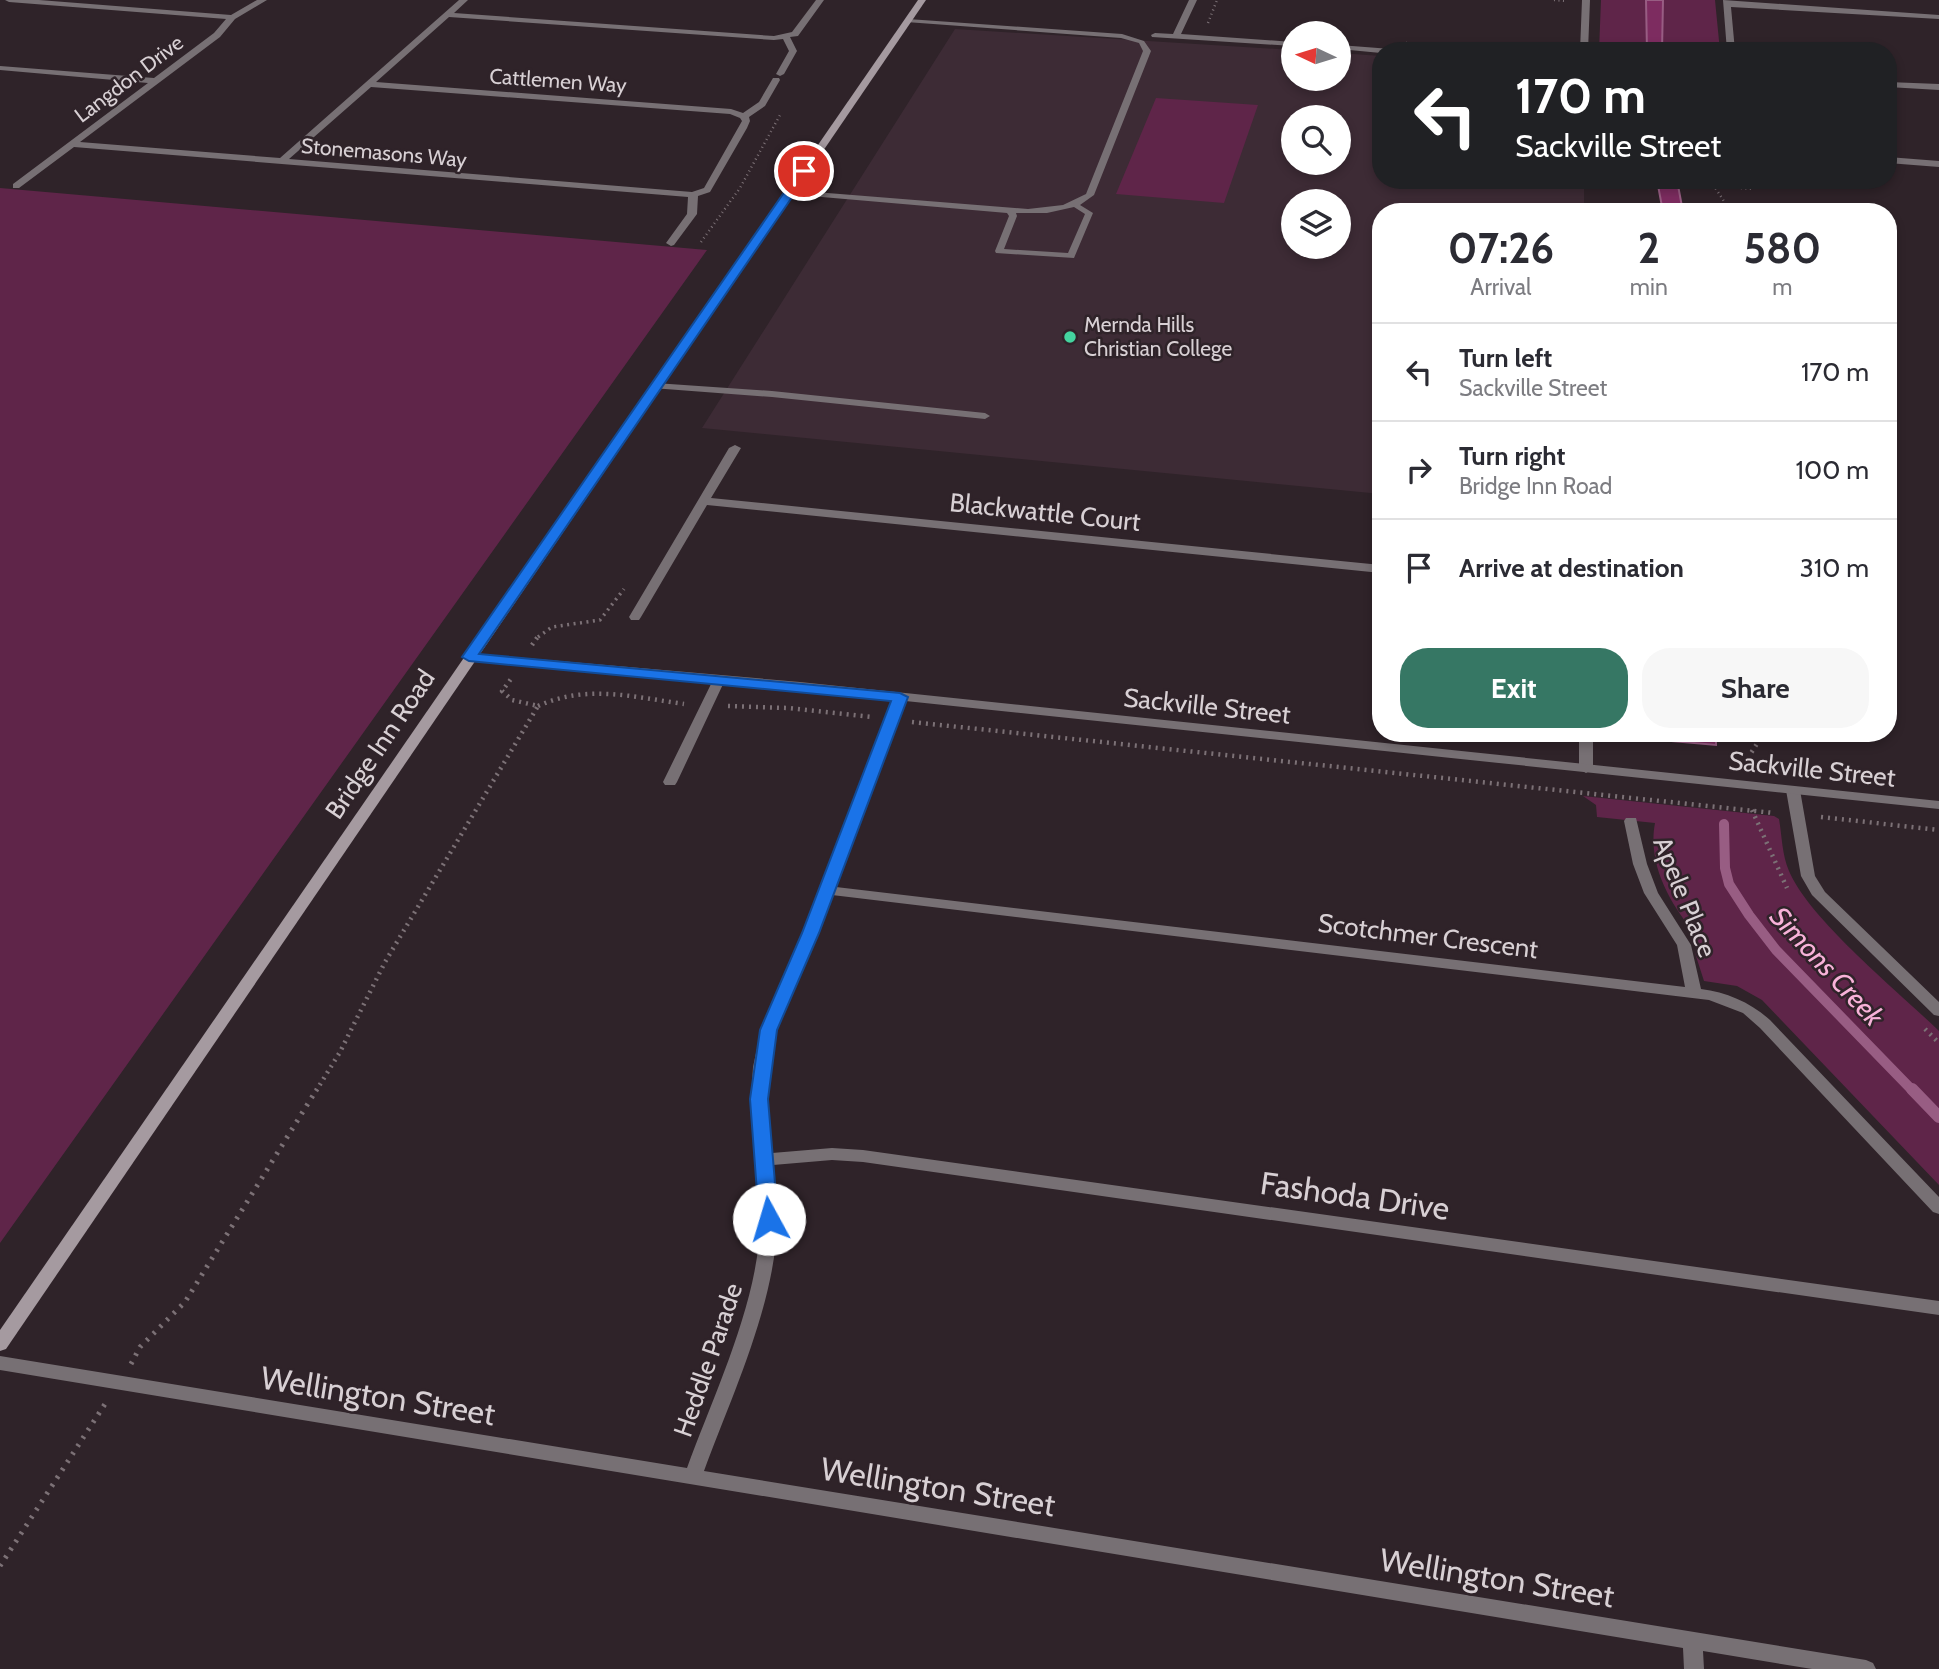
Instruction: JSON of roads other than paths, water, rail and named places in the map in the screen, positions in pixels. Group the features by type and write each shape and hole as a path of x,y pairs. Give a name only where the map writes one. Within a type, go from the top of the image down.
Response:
{"main road":[{"name":"Bridge Inn Road","path":"0,1344 922,0"}],"street":[{"path":"9,0 232,17"},
{"name":"Langdon Drive","path":"16,186 217,35 232,17 263,0"},
{"path":"281,162 464,0"},
{"path":"447,15 786,37 799,31 820,0"},
{"path":"1177,37 1193,0"},
{"path":"1584,42 1586,0"},
{"path":"1730,42 1727,2 1939,17"},
{"path":"1155,35 1281,43"},
{"path":"671,243 692,214 693,195 709,187 743,128 746,121 744,116 762,104 793,51 786,37"},
{"path":"1351,48 1372,50"},
{"path":"0,68 156,81"},
{"name":"Cattlemen Way","path":"369,83 731,112 744,116"},
{"path":"1897,85 1939,87"},
{"name":"Stonemasons Way","path":"71,144 693,195"},
{"path":"1897,161 1939,163"},
{"path":"635,617 735,448"},
{"name":"Blackwattle Court","path":"705,501 1372,568"},
{"name":"Sackville Street","path":"469,657 900,697 1939,806"},
{"path":"670,782 719,680"},
{"name":"Heddle Parade","path":"693,1476 746,1333 763,1273 769,1219 759,1099 769,1030 900,697"},
{"path":"1586,742 1586,769"},
{"path":"1793,790 1808,876 1819,895 1939,1012"},
{"name":"Apele Place","path":"1631,821 1640,864 1651,893 1684,945 1694,993"},
{"name":"Scotchmer Crescent","path":"826,890 1694,993 1730,1001 1748,1009 1765,1024 1939,1208"},
{"name":"Fashoda Drive","path":"762,1160 832,1154 863,1156 1939,1308"},
{"name":"Wellington Street","path":"0,1363 1866,1669"},
{"path":"1693,1640 1694,1669"}],"lane":[{"path":"790,191 1050,211 1077,205 1090,195 1147,51 1142,42 1122,36 908,21"},
{"path":"911,202 918,192"},
{"path":"1010,210 1013,216 999,251 1070,256 1089,213 1077,205"},
{"path":"655,386 772,394 985,416"}],"waterway":[{"name":"Simons Creek","path":"1724,824 1725,868 1729,884 1749,915 1776,950 1913,1091"},
{"name":"Simons Creek","path":"1912,1089 1939,1117"}],"place":[{"name":"Mernda Hills Christian College","path":"1070,337"}]}
